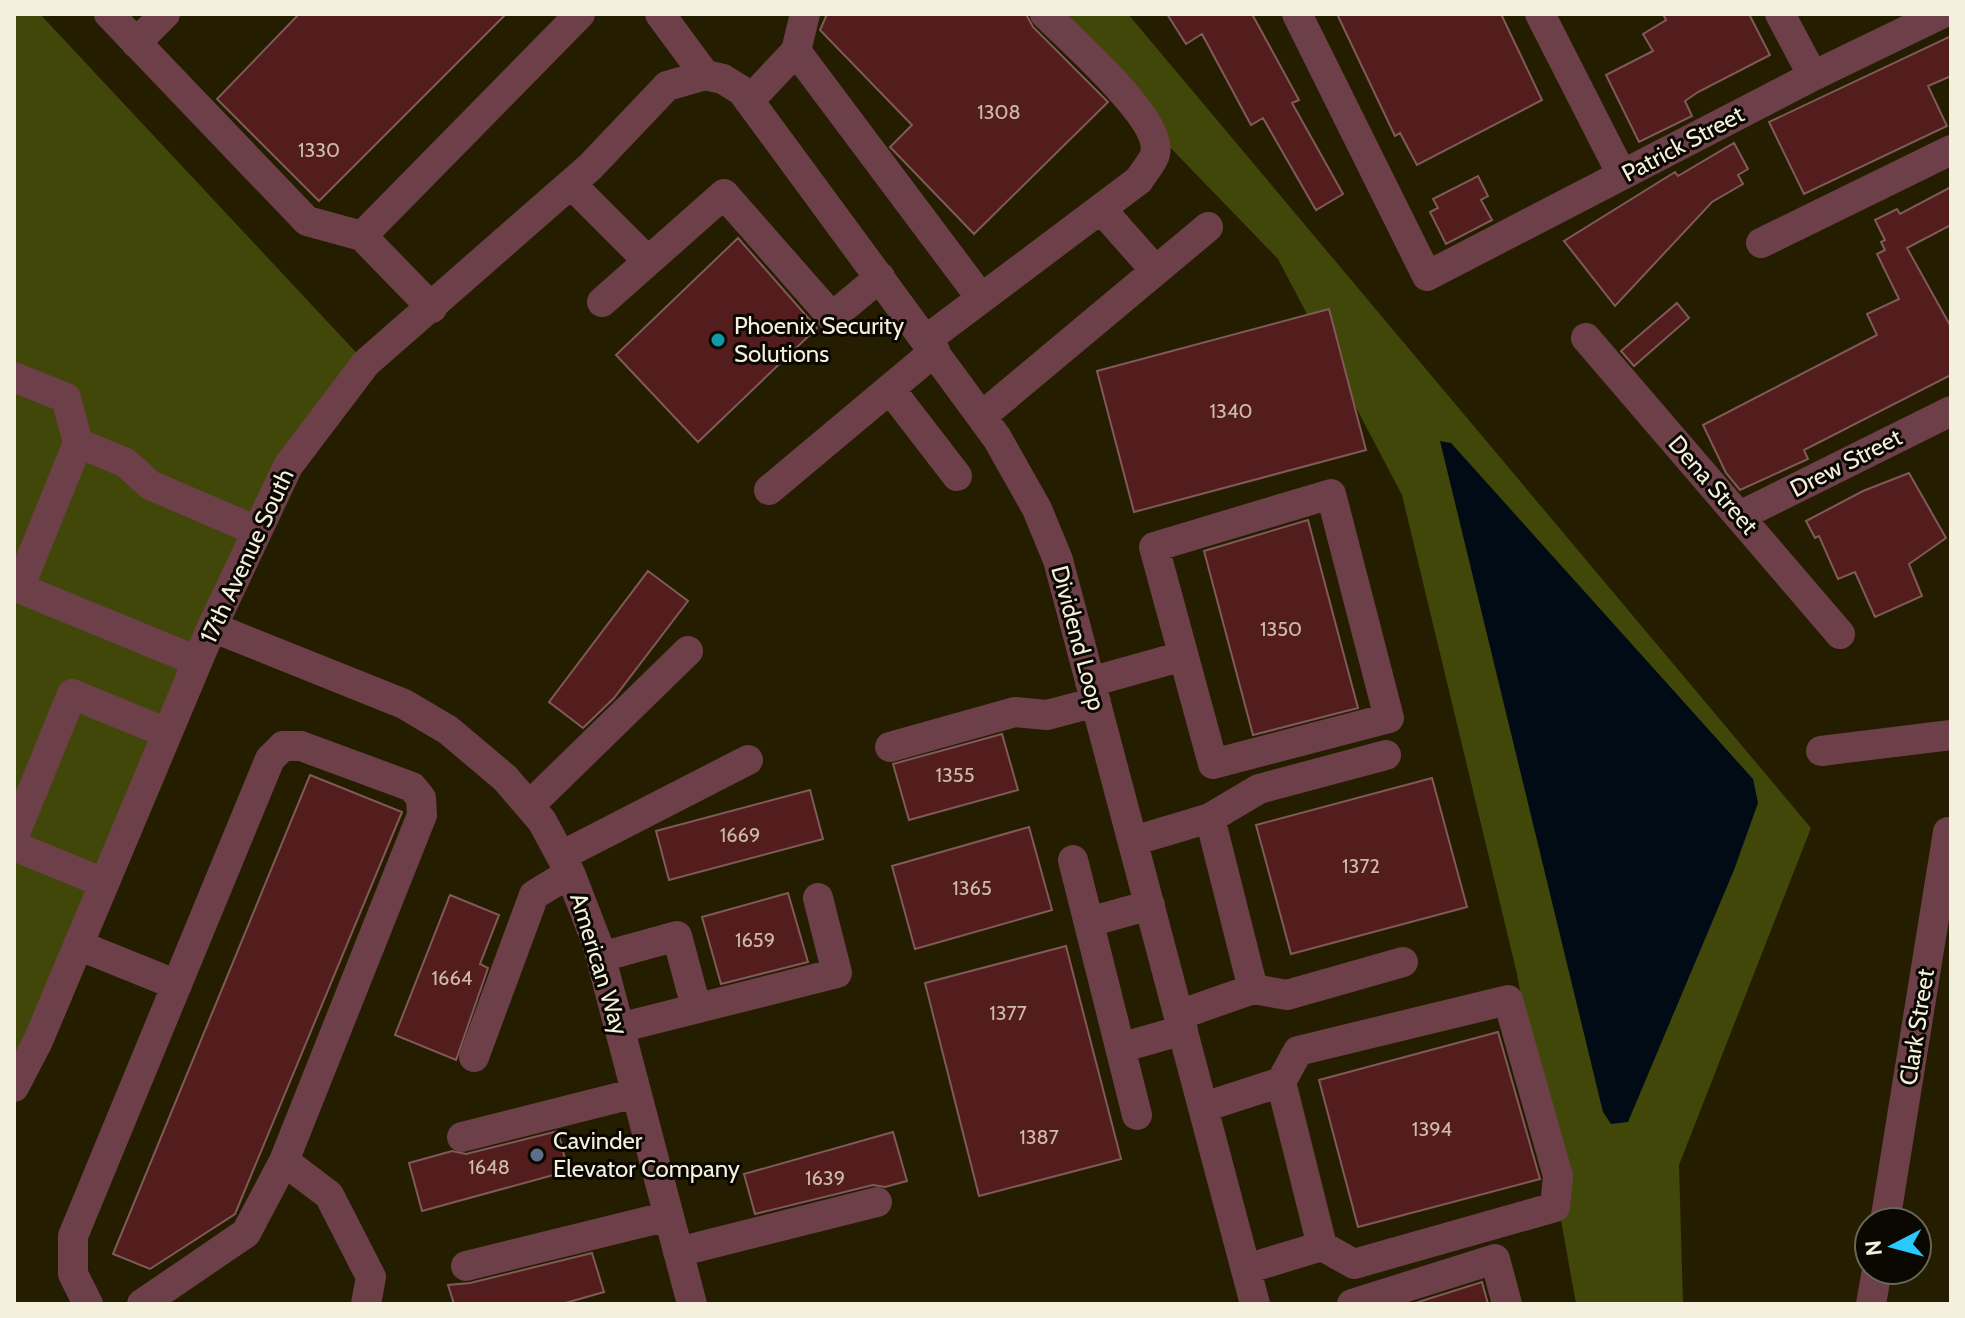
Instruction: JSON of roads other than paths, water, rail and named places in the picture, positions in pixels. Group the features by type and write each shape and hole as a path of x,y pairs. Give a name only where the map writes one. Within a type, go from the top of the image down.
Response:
{"street":[{"path":"109,14 307,221 362,236 432,308"},
{"path":"136,43 165,14"},
{"path":"362,236 580,14"},
{"path":"660,14 705,75"},
{"path":"749,101 796,51 805,14"},
{"path":"769,490 890,389 981,298 1139,180 1156,153 1153,136 1141,113 1045,14"},
{"name":"Patrick Street","path":"1297,14 1427,276 1813,76 1941,14"},
{"path":"1540,14 1622,175"},
{"path":"1780,14 1813,76"},
{"path":"796,51 981,298"},
{"name":"Dividend Loop","path":"705,75 723,79 742,91 982,416 1037,509 1058,560 1255,1304"},
{"name":"17th Avenue South","path":"14,1087 38,1041 212,627 288,466 366,363 571,184 667,86 705,75"},
{"path":"1761,243 1951,150"},
{"path":"571,184 648,261"},
{"path":"602,302 724,194 832,317 880,277"},
{"path":"1101,209 1155,270"},
{"path":"982,416 1208,227"},
{"name":"Dena Street","path":"1586,338 1840,634"},
{"path":"14,377 66,398 78,443 19,588 197,661"},
{"path":"890,389 957,476"},
{"name":"Drew Street","path":"1740,516 1951,411"},
{"path":"78,443 126,463 150,485 257,531"},
{"path":"1331,494 1389,718 1213,764 1183,656 1154,547 1331,494"},
{"name":"American Way","path":"212,627 404,704 448,730 505,778 542,821 566,864 601,957 692,1304"},
{"path":"529,806 688,651"},
{"path":"890,747 1015,712 1047,715 1093,692 1183,656"},
{"path":"14,836 72,694 167,733"},
{"path":"1821,751 1951,735"},
{"path":"88,1304 73,1274 73,1236 270,759 283,746 301,746 412,787 421,798 422,815 284,1161 246,1233 142,1304"},
{"path":"1133,841 1210,818 1259,789 1386,755"},
{"path":"474,1057 534,895 566,864 748,760"},
{"path":"1210,818 1253,989"},
{"name":"Clark Street","path":"1888,1206 1941,936 1948,832"},
{"path":"14,846 104,883"},
{"path":"1073,860 1137,1115"},
{"path":"619,1028 837,973 818,898"},
{"path":"1089,922 1150,905"},
{"path":"601,957 677,936 696,1007"},
{"path":"78,945 177,985"},
{"path":"1120,1048 1253,989 1287,995 1403,962"},
{"path":"1246,1269 1322,1246 1354,1264 1555,1207 1558,1176 1508,1000 1298,1051 1281,1082 1322,1246"},
{"path":"1204,1107 1281,1082"},
{"path":"462,1137 636,1093"},
{"path":"284,1161 329,1195 371,1277 366,1304"},
{"path":"678,1252 877,1202"},
{"path":"466,1266 669,1216"},
{"path":"1352,1304 1495,1259 1507,1304"}],"place":[{"name":"Phoenix Security Solutions","path":"718,340"},
{"name":"Cavinder Elevator Company","path":"537,1155"}]}
